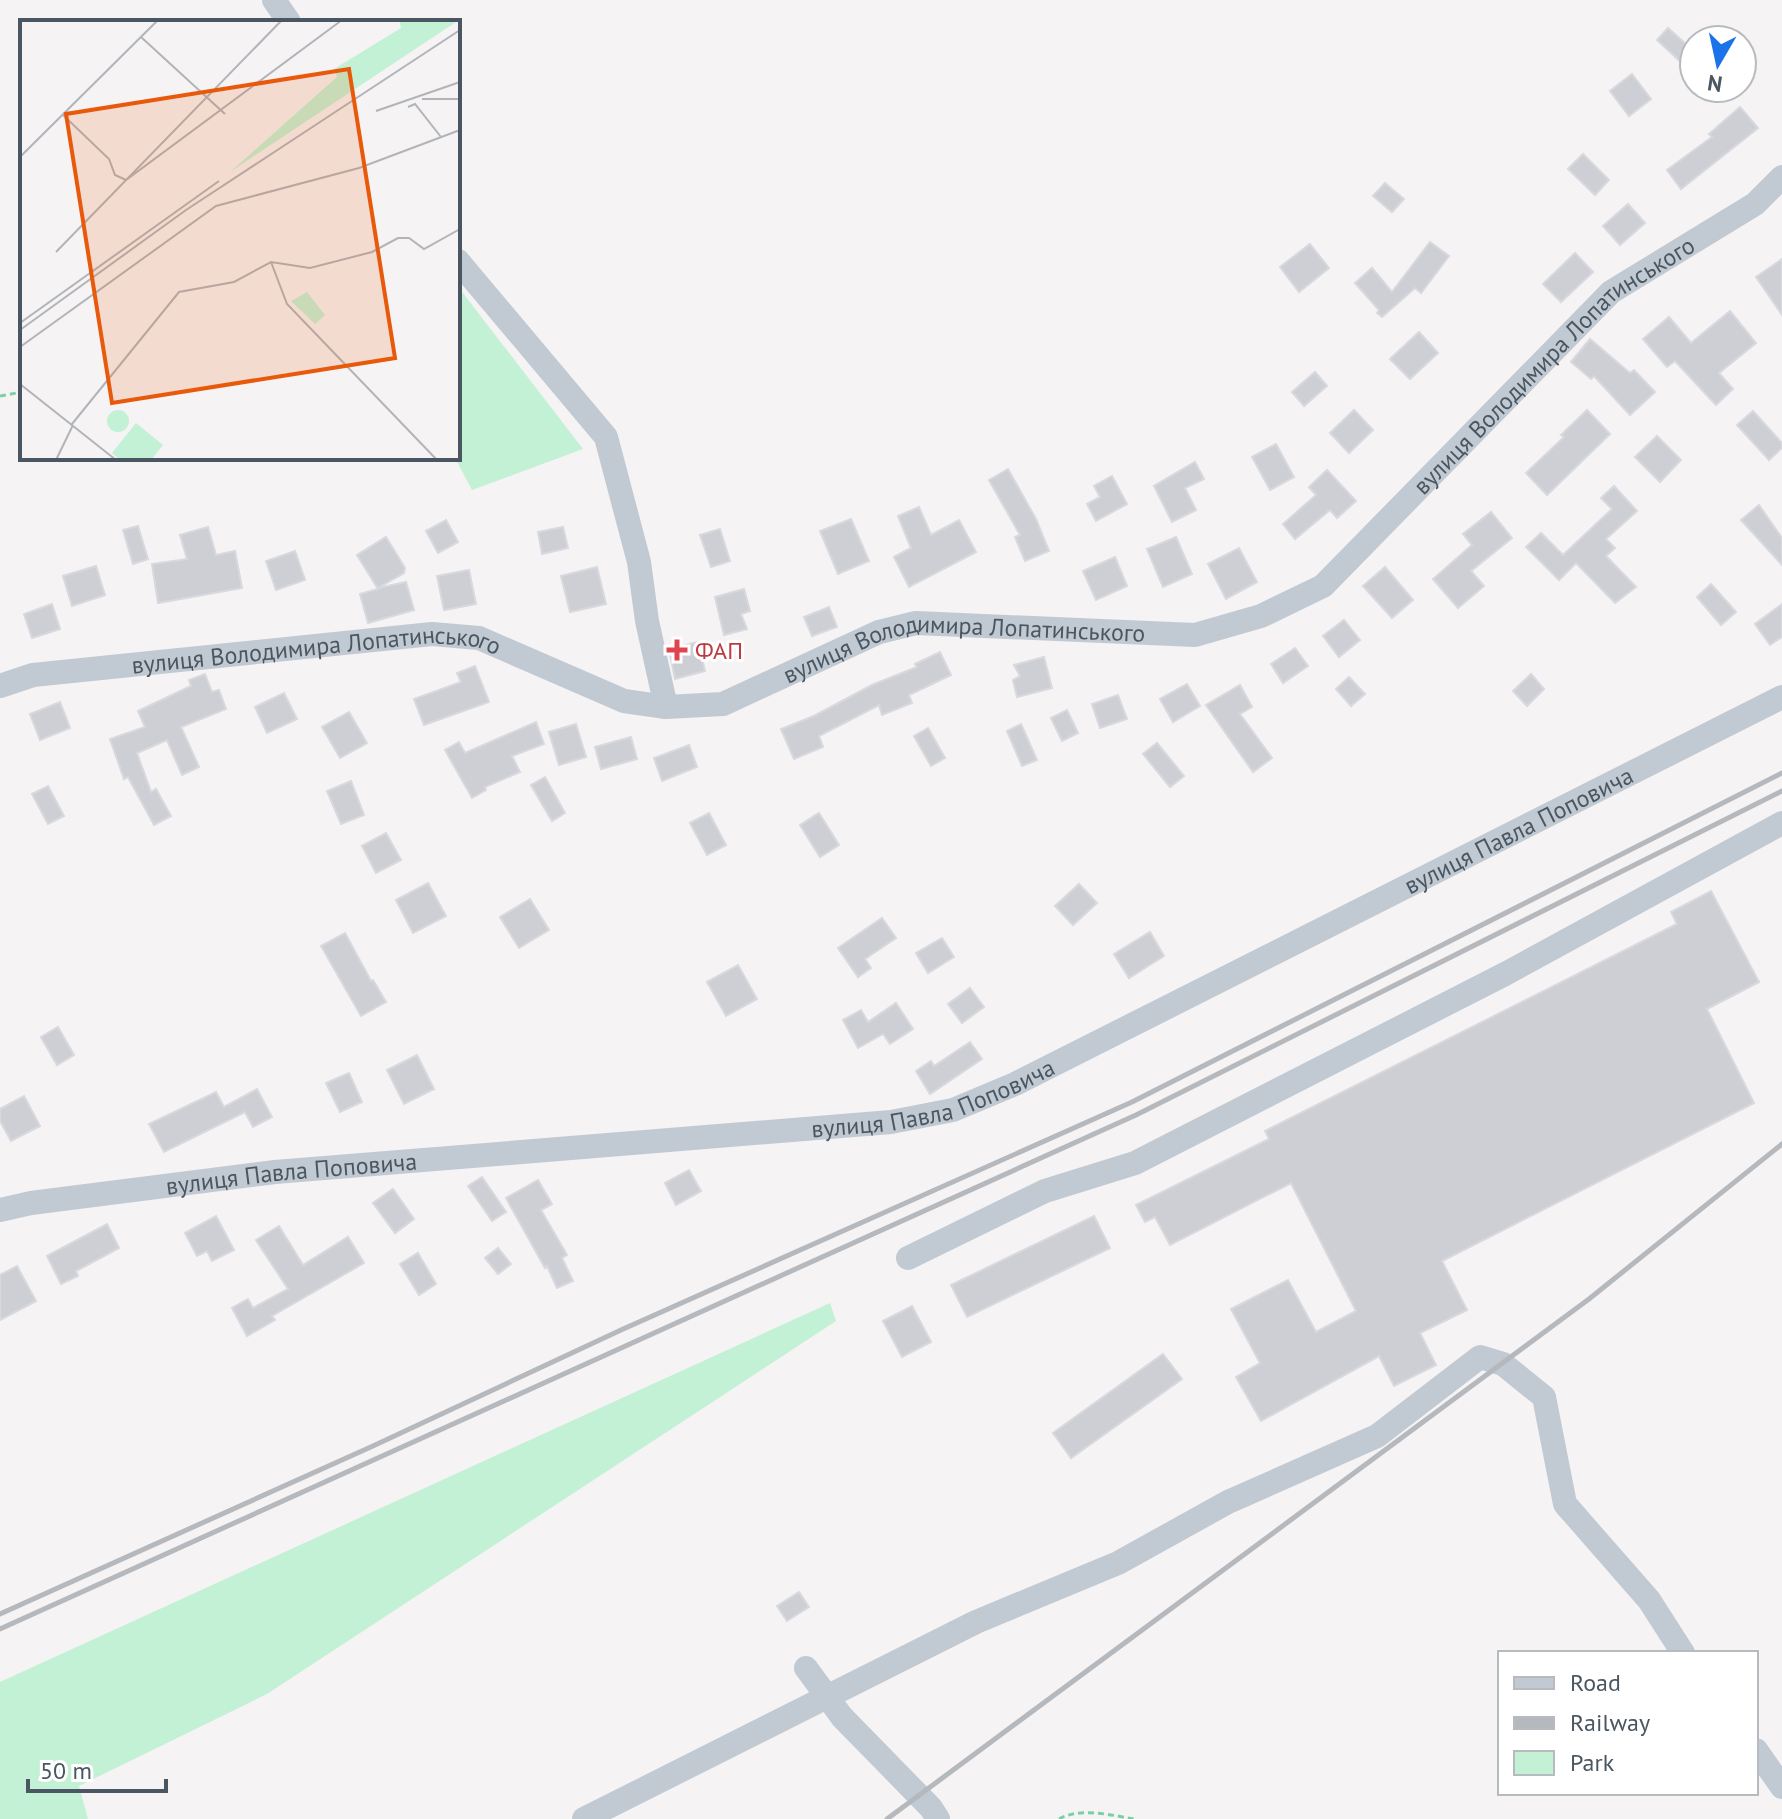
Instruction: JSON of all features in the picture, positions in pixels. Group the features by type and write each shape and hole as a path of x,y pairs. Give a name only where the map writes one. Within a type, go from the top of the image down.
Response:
{"street":[{"path":"274,0 288,20"},
{"name":"вулиця Володимира Лопатинського","path":"0,686 33,675 432,634 479,638 624,701 666,707 723,704 879,632 916,623 1195,635 1261,616 1323,586 1611,292 1755,204 1782,177"},
{"path":"463,267 606,437 639,562 647,621 666,707"},
{"name":"вулиця Павла Поповича","path":"0,1210 31,1203 275,1172 891,1122 953,1110 1015,1084 1782,697"},
{"path":"908,1258 1045,1191 1135,1163 1505,974 1782,823"},
{"path":"584,1819 976,1622 1118,1563 1228,1502 1377,1436 1480,1357 1503,1364 1544,1397 1565,1504 1649,1600 1682,1651"},
{"path":"806,1668 842,1717 931,1808 938,1819"},
{"path":"1758,1753 1782,1787"}],"path":[{"path":"0,396 20,392"},
{"path":"1059,1819 1066,1815 1094,1812 1134,1819"}],"green space":[{"path":"460,289 583,449 472,490 456,460 460,460"},
{"path":"830,1303 836,1321 267,1694 79,1786 88,1819 0,1819 0,1682"}],"building":[{"path":"1668,28 1678,37 1678,59 1657,40"},
{"path":"1632,74 1651,99 1629,116 1610,91"},
{"path":"1740,107 1758,128 1681,189 1667,170 1712,137 1709,134"},
{"path":"1583,154 1609,180 1595,195 1568,169"},
{"path":"1385,183 1404,199 1392,212 1373,196"},
{"path":"1628,204 1645,223 1620,245 1603,226"},
{"path":"1430,242 1449,256 1421,293 1415,288 1382,317 1355,283 1372,268 1392,292"},
{"path":"1310,244 1329,268 1299,292 1280,267"},
{"path":"1575,253 1593,272 1561,302 1543,284"},
{"path":"1782,259 1782,315 1756,277"},
{"path":"1730,311 1756,343 1719,373 1733,389 1716,405 1675,361 1667,367 1643,339 1669,317 1691,343"},
{"path":"1419,332 1438,353 1410,379 1390,359"},
{"path":"1590,339 1630,373 1634,370 1655,392 1630,415 1594,376 1591,379 1571,362"},
{"path":"1315,372 1327,386 1304,406 1292,392"},
{"path":"1354,410 1373,430 1349,453 1330,433"},
{"path":"1587,410 1610,434 1547,495 1526,473"},
{"path":"1753,411 1782,443 1782,448 1769,460 1737,425"},
{"path":"1657,436 1681,460 1660,482 1635,457"},
{"path":"1276,444 1294,477 1270,490 1252,457"},
{"path":"1195,462 1204,479 1185,488 1196,510 1172,522 1154,486"},
{"path":"1008,469 1036,519 1049,551 1025,561 1015,537 1020,535 989,480"},
{"path":"1327,470 1356,501 1337,518 1330,510 1295,539 1283,524 1316,495 1309,487"},
{"path":"1112,476 1127,504 1096,521 1087,504 1100,497 1094,486"},
{"path":"1614,486 1637,511 1606,539 1615,548 1606,556 1636,587 1615,603 1576,563 1559,580 1526,547 1541,533 1563,555 1612,509 1601,498"},
{"path":"1759,505 1782,538 1782,565 1741,520"},
{"path":"919,507 931,535 959,520 976,552 909,587 894,557 911,548 898,516"},
{"path":"1491,512 1512,538 1471,571 1484,586 1458,608 1433,579 1472,545 1463,534"},
{"path":"851,519 869,561 838,574 820,531"},
{"path":"446,520 458,542 438,553 426,531"},
{"path":"138,526 148,559 133,564 123,530"},
{"path":"208,527 216,555 235,551 242,588 158,603 152,564 187,559 180,535"},
{"path":"563,527 568,548 542,554 538,532"},
{"path":"720,529 730,561 711,567 700,535"},
{"path":"386,537 405,568 404,573 378,588 406,582 414,610 368,623 360,594 378,589 357,555"},
{"path":"1176,537 1192,574 1163,587 1147,549"},
{"path":"1239,548 1257,582 1226,599 1208,564"},
{"path":"295,551 305,580 276,590 266,561"},
{"path":"1115,557 1127,586 1096,600 1083,571"},
{"path":"96,566 105,595 72,606 63,576"},
{"path":"597,567 606,604 570,612 561,576"},
{"path":"1385,567 1413,600 1392,618 1363,586"},
{"path":"469,570 476,604 444,610 437,576"},
{"path":"1711,584 1736,612 1721,625 1697,597"},
{"path":"744,589 750,611 741,614 747,629 724,635 715,597"},
{"path":"52,604 60,629 32,638 24,614"},
{"path":"1782,604 1782,637 1770,645 1755,624"},
{"path":"829,607 837,627 812,636 804,617"},
{"path":"1344,620 1360,640 1339,657 1323,636"},
{"path":"698,642 705,671 675,679 669,649"},
{"path":"1295,648 1308,666 1283,683 1271,664"},
{"path":"940,652 951,675 909,695 912,703 882,715 879,705 819,736 823,747 794,759 781,729 917,667 915,664"},
{"path":"1044,657 1052,688 1017,697 1013,680 1020,676 1014,665"},
{"path":"475,666 489,702 424,725 414,699 461,682 457,673"},
{"path":"205,674 212,692 219,690 226,709 181,727 199,767 182,775 167,740 137,753 151,792 156,789 171,816 154,825 128,777 124,779 110,739 145,727 138,711 191,686 189,680"},
{"path":"1531,674 1544,689 1527,706 1513,691"},
{"path":"1349,677 1365,694 1351,706 1336,689"},
{"path":"1187,684 1200,706 1173,722 1160,699"},
{"path":"1240,685 1252,707 1240,714 1272,758 1253,772 1206,705"},
{"path":"284,693 297,719 267,733 255,707"},
{"path":"1118,695 1127,719 1100,728 1092,704"},
{"path":"60,702 70,728 40,740 30,714"},
{"path":"1067,710 1078,733 1062,741 1051,718"},
{"path":"349,712 367,743 340,758 322,727"},
{"path":"536,722 544,744 512,756 520,772 485,787 486,790 472,798 445,750 459,742 465,753"},
{"path":"576,724 586,757 559,765 549,732"},
{"path":"1021,724 1037,760 1022,766 1007,731"},
{"path":"928,728 945,758 931,766 914,736"},
{"path":"631,737 637,759 601,769 595,747"},
{"path":"1157,743 1184,776 1170,787 1143,754"},
{"path":"689,745 697,767 662,781 654,758"},
{"path":"545,777 565,813 552,821 531,785"},
{"path":"351,781 364,815 341,824 327,791"},
{"path":"48,786 64,816 48,824 32,794"},
{"path":"709,813 726,845 707,855 690,823"},
{"path":"819,813 839,845 820,857 800,825"},
{"path":"386,833 401,860 376,873 362,846"},
{"path":"428,883 446,916 413,933 396,900"},
{"path":"1079,884 1097,903 1073,925 1055,906"},
{"path":"1711,891 1759,982 1707,1009 1754,1103 1442,1261 1467,1310 1420,1333 1436,1365 1394,1386 1379,1356 1261,1421 1236,1377 1260,1363 1231,1309 1288,1280 1316,1332 1356,1311 1291,1183 1170,1245 1155,1217 1145,1222 1136,1205 1269,1139 1265,1131 1677,924 1671,912"},
{"path":"530,899 549,930 519,948 500,917"},
{"path":"882,918 896,938 865,959 871,968 858,977 838,948"},
{"path":"1150,932 1164,956 1129,978 1114,954"},
{"path":"345,933 386,1002 361,1016 321,946"},
{"path":"942,938 954,957 928,973 916,953"},
{"path":"738,965 757,999 726,1016 707,982"},
{"path":"970,988 984,1007 962,1023 948,1004"},
{"path":"896,1003 913,1029 890,1044 883,1034 858,1048 843,1020 861,1010 868,1022"},
{"path":"58,1027 74,1055 57,1065 41,1037"},
{"path":"970,1042 982,1059 930,1094 916,1071 931,1061 934,1066"},
{"path":"417,1055 434,1089 404,1104 387,1070"},
{"path":"349,1073 362,1102 340,1112 326,1083"},
{"path":"257,1089 272,1117 253,1127 245,1112 164,1152 149,1124 216,1092 224,1107"},
{"path":"24,1096 40,1126 11,1141 0,1121 0,1109"},
{"path":"689,1170 701,1191 676,1205 665,1183"},
{"path":"482,1177 506,1212 492,1221 468,1186"},
{"path":"538,1180 552,1204 541,1210 567,1255 562,1258 573,1281 557,1288 506,1198"},
{"path":"393,1189 414,1219 395,1233 373,1203"},
{"path":"216,1216 234,1250 212,1261 207,1251 197,1256 185,1233"},
{"path":"1094,1216 1110,1248 967,1317 951,1285"},
{"path":"107,1224 119,1248 76,1271 78,1276 61,1284 47,1256"},
{"path":"279,1226 303,1265 348,1237 364,1263 272,1316 275,1320 247,1336 232,1308 248,1299 253,1308 288,1289 256,1240"},
{"path":"498,1248 511,1264 498,1274 485,1258"},
{"path":"418,1253 436,1284 419,1295 400,1264"},
{"path":"17,1266 36,1301 0,1320 0,1275"},
{"path":"912,1306 931,1342 902,1357 883,1321"},
{"path":"1163,1354 1182,1379 1071,1458 1053,1433"},
{"path":"799,1592 809,1607 787,1621 777,1606"}],"railway":[{"path":"0,1614 621,1330 1132,1102 1782,773"},
{"path":"0,1629 1136,1115 1782,791"},
{"path":"887,1819 1589,1299 1782,1144"}],"place":[{"name":"ФАП","path":"677,650"}]}
